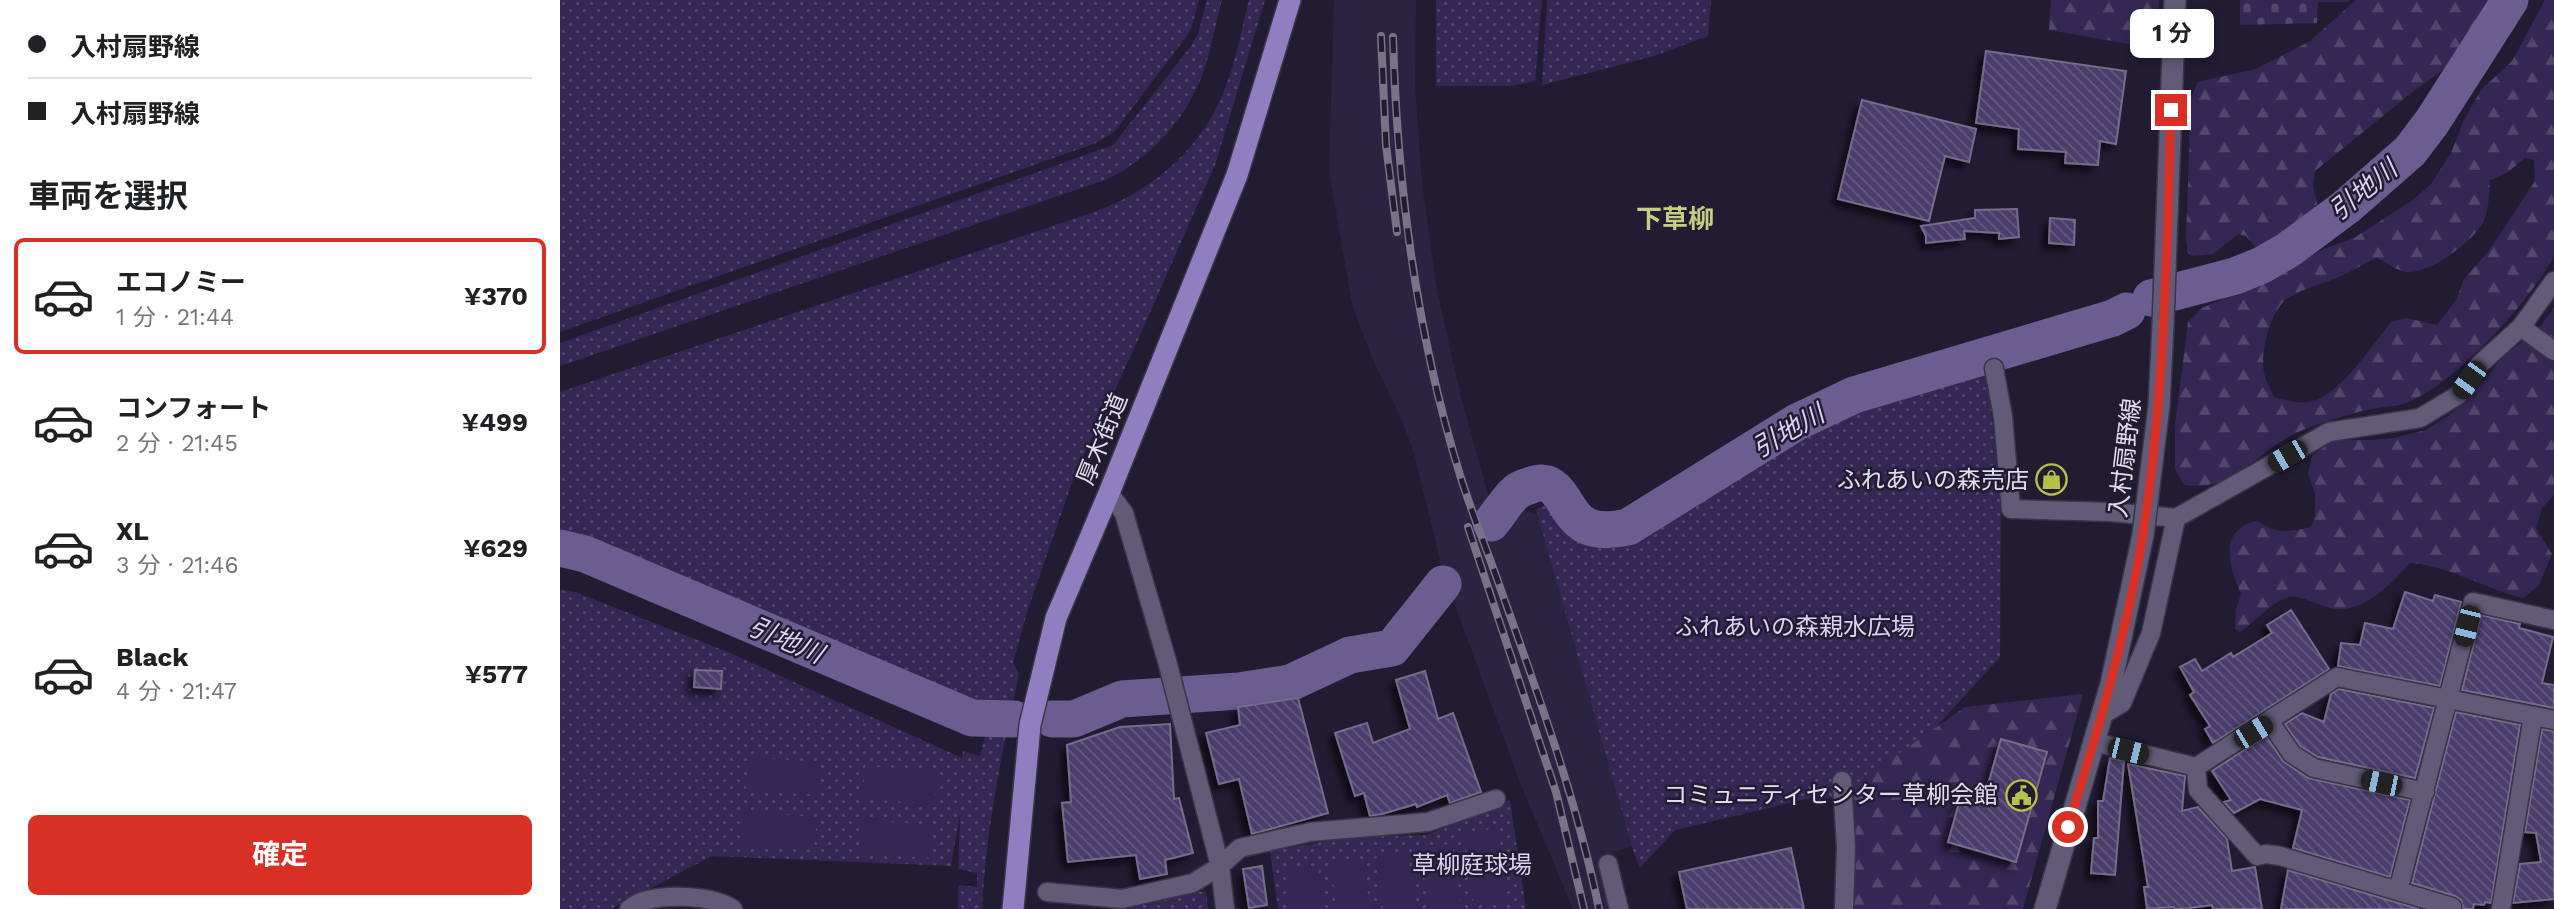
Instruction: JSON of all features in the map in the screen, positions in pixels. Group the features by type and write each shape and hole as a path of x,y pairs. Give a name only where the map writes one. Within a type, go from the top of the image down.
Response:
{"main road":[{"name":"厚木街道","path":"1013,909 1030,725 1056,618 1237,175 1290,0"}],"street":[{"name":"入村扇野線","path":"2045,909 2111,684 2143,535 2159,406 2164,324 2175,0"},
{"path":"1994,368 2003,417 2011,509 2110,512 2176,518 2329,432 2420,418 2458,395 2480,364 2521,327 2554,281"},
{"path":"2521,327 2554,351"},
{"path":"1109,493 1125,513 1167,661 1220,866 1225,909"},
{"path":"2102,715 2122,703 2151,633 2176,518"},
{"path":"2398,891 2473,602 2554,620"},
{"path":"2094,742 2196,767 2337,677 2554,720"},
{"path":"2501,909 2533,716"},
{"path":"2270,722 2292,754 2314,768 2425,792"},
{"path":"2196,767 2198,790 2258,856 2280,856 2455,908"},
{"path":"1842,781 1846,847 1844,909"},
{"path":"1047,892 1122,899 1193,883 1220,866 1240,848 1310,832 1428,822 1496,799"},
{"path":"1608,864 1619,909"},
{"path":"629,909 644,901 688,896 727,905 733,909"}],"shaded area":[{"path":"1334,0 1416,0 1415,84 1422,183 1437,291 1462,401 1489,498 1544,517 1639,844 1611,853 1622,909 1573,909 1521,785 1443,572 1414,453 1401,418 1372,358 1352,304 1329,171"}],"green space":[{"path":"560,0 1199,0 1191,29 1183,41 1115,131 1096,143 560,332"},
{"path":"1207,0 1222,0 1208,59 1194,94 1164,137 1138,160 1108,179 560,366 560,343 1113,145 1191,46 1198,34"},
{"path":"1249,0 1265,0 1215,165 1134,349 1075,474 1027,612 1013,663 1019,674 991,820 982,909 958,909 958,885 977,887 977,873 958,869 960,814 951,866 712,856 611,909 560,909 560,590 575,592 728,652 962,758 963,751 980,756 988,725 911,681 801,631 560,544 560,392 1094,212 1138,191 1158,178 1192,145 1218,106 1231,73"},
{"path":"1436,0 1542,0 1535,81 1511,86 1436,86"},
{"path":"1547,0 1711,0 1708,36 1654,56 1542,85"},
{"path":"2051,0 2159,0 2157,49 2049,30"},
{"path":"2240,0 2350,0 2318,2 2317,23 2240,25"},
{"path":"2356,0 2500,0 2457,60 2415,90 2315,171 2313,188 2317,201 2316,210 2299,230 2263,248 2256,248 2246,236 2238,234 2213,254 2193,256 2188,253 2186,240 2191,98 2198,82 2256,69 2310,41"},
{"path":"2545,0 2554,0 2554,256 2527,296 2464,364 2419,397 2399,405 2343,416 2296,433 2231,477 2217,483 2184,485 2175,469 2175,425 2188,322 2202,308 2259,283 2324,249 2354,238 2413,200 2431,184 2451,153 2463,122 2481,90 2512,61","holes":["2525,158 2534,160 2535,181 2488,252 2464,279 2456,300 2437,325 2406,318 2391,322 2356,367 2324,396 2303,402 2274,397 2265,375 2264,354 2271,321 2288,298 2377,258 2407,272 2417,271 2440,261 2473,236 2485,218 2490,180 2508,172"]},
{"path":"2554,308 2554,495 2542,508 2536,528 2552,554 2539,585 2523,598 2438,568 2410,563 2393,581 2362,604 2339,609 2290,597 2270,607 2240,632 2235,629 2236,609 2241,594 2229,550 2236,532 2257,521 2283,531 2311,527 2315,515 2315,493 2308,474 2312,456 2334,440 2394,438 2426,430 2448,416 2472,394 2503,357 2540,327"},
{"name":"ふれあいの森親水広場","path":"1986,368 2001,496 2000,657 1927,737 1836,798 1806,799 1675,830 1640,868 1536,509 1551,504 1602,517 1642,512 1831,415"},
{"path":"2083,694 2023,909 1851,909 1850,788 1965,707"},
{"path":"748,757 820,762 818,795 746,790"},
{"path":"865,766 937,771 935,804 863,799"},
{"name":"草柳庭球場","path":"1510,800 1526,909 1278,909 1270,851 1351,837 1427,835"},
{"path":"744,812 817,817 814,850 742,845"},
{"path":"862,820 934,825 931,858 859,854"},
{"path":"1497,828 1507,900 1474,904 1464,833"},
{"path":"1452,844 1462,909 1429,909 1420,848"},
{"path":"1408,853 1416,909 1383,909 1375,858"},
{"path":"1363,860 1370,909 1337,909 1330,864"},
{"path":"1318,866 1324,909 1291,909 1285,871"},
{"path":"1206,891 1208,909 1130,909 1130,902"}],"building":[{"path":"1986,51 2126,71 2116,144 2100,141 2098,165 2065,163 2066,152 2018,149 2019,129 1976,123"},
{"path":"1862,100 1976,129 1969,162 1945,156 1929,221 1838,199"},
{"path":"2017,209 2019,237 1999,239 1999,233 1964,231 1965,239 1926,243 1921,226 1975,218 1975,210"},
{"path":"2050,218 2075,220 2074,245 2049,243"},
{"path":"2405,592 2433,601 2435,595 2461,602 2440,686 2338,666 2341,643 2360,645 2365,623 2393,629"},
{"path":"2291,610 2329,669 2213,743 2205,729 2210,726 2190,695 2194,692 2180,667 2195,659 2202,671 2231,653 2233,657 2272,633 2267,625"},
{"path":"2481,615 2520,624 2519,628 2553,637 2542,683 2554,685 2554,708 2462,690"},
{"path":"695,670 722,671 721,689 694,687"},
{"path":"1425,671 1438,719 1453,713 1481,792 1450,803 1447,795 1417,807 1416,804 1370,816 1364,793 1355,796 1335,733 1367,723 1373,743 1410,729 1396,680"},
{"path":"2339,689 2434,708 2415,778 2318,757 2300,746 2285,724 2302,713 2324,722 2331,694"},
{"path":"1298,698 1328,813 1252,834 1239,779 1219,784 1206,733 1240,725 1238,707"},
{"path":"2456,712 2520,725 2491,903 2474,904 2473,909 2463,909 2461,900 2455,896 2412,883"},
{"path":"1170,724 1174,799 1179,798 1193,853 1165,860 1167,874 1140,879 1136,855 1068,862 1062,803 1071,802 1067,745 1120,727"},
{"path":"2542,729 2554,731 2554,899 2513,903 2520,864 2541,862 2536,833 2525,832"},
{"path":"2266,736 2283,761 2308,778 2410,800 2390,877 2293,848 2302,810 2260,799 2234,813 2224,802 2231,800 2212,771"},
{"name":"コミュニティセンター草柳会館","path":"2001,739 2047,752 2016,862 1948,842 1963,789 1985,795"},
{"path":"2110,758 2124,761 2115,875 2091,873 2094,838 2098,838 2098,801 2103,801"},
{"path":"2128,764 2185,776 2182,811 2198,807 2227,839 2232,871 2255,867 2262,909 2213,909 2212,905 2183,909 2147,909 2144,887 2148,887"},
{"path":"1791,848 1804,909 1687,909 1679,872"},
{"path":"1262,866 1267,905 1249,908 1243,869"},
{"path":"2288,870 2395,902 2419,909 2281,909"}],"waterway":[{"name":"引地川","path":"2151,298 2235,276 2262,265 2288,250 2346,207 2410,151 2432,122 2510,0"},
{"name":"引地川","path":"1491,523 1516,492 1540,483 1555,489 1571,512 1585,525 1600,530 1628,527 1797,422 1854,395 2113,318 2127,311"},
{"name":"引地川","path":"560,548 585,554 972,718 1014,719"},
{"name":"引地川","path":"1052,719 1074,719 1122,699 1239,691 1290,683 1350,655 1392,648 1443,584"}],"railway":[{"path":"1381,36 1386,145 1397,232"},
{"path":"1393,37 1404,203 1432,367 1465,490 1556,748 1580,828 1599,909"},
{"path":"1468,527 1556,792 1584,909"}],"place":[{"name":"ふれあいの森売店","path":"2052,480"},
{"name":"コミュニティセンター草柳会館","path":"2021,795"}],"district":[{"name":"下草柳","path":"1675,219"}],"route":[{"path":"2068,827 2111,684 2143,535 2159,406 2171,110"}]}
